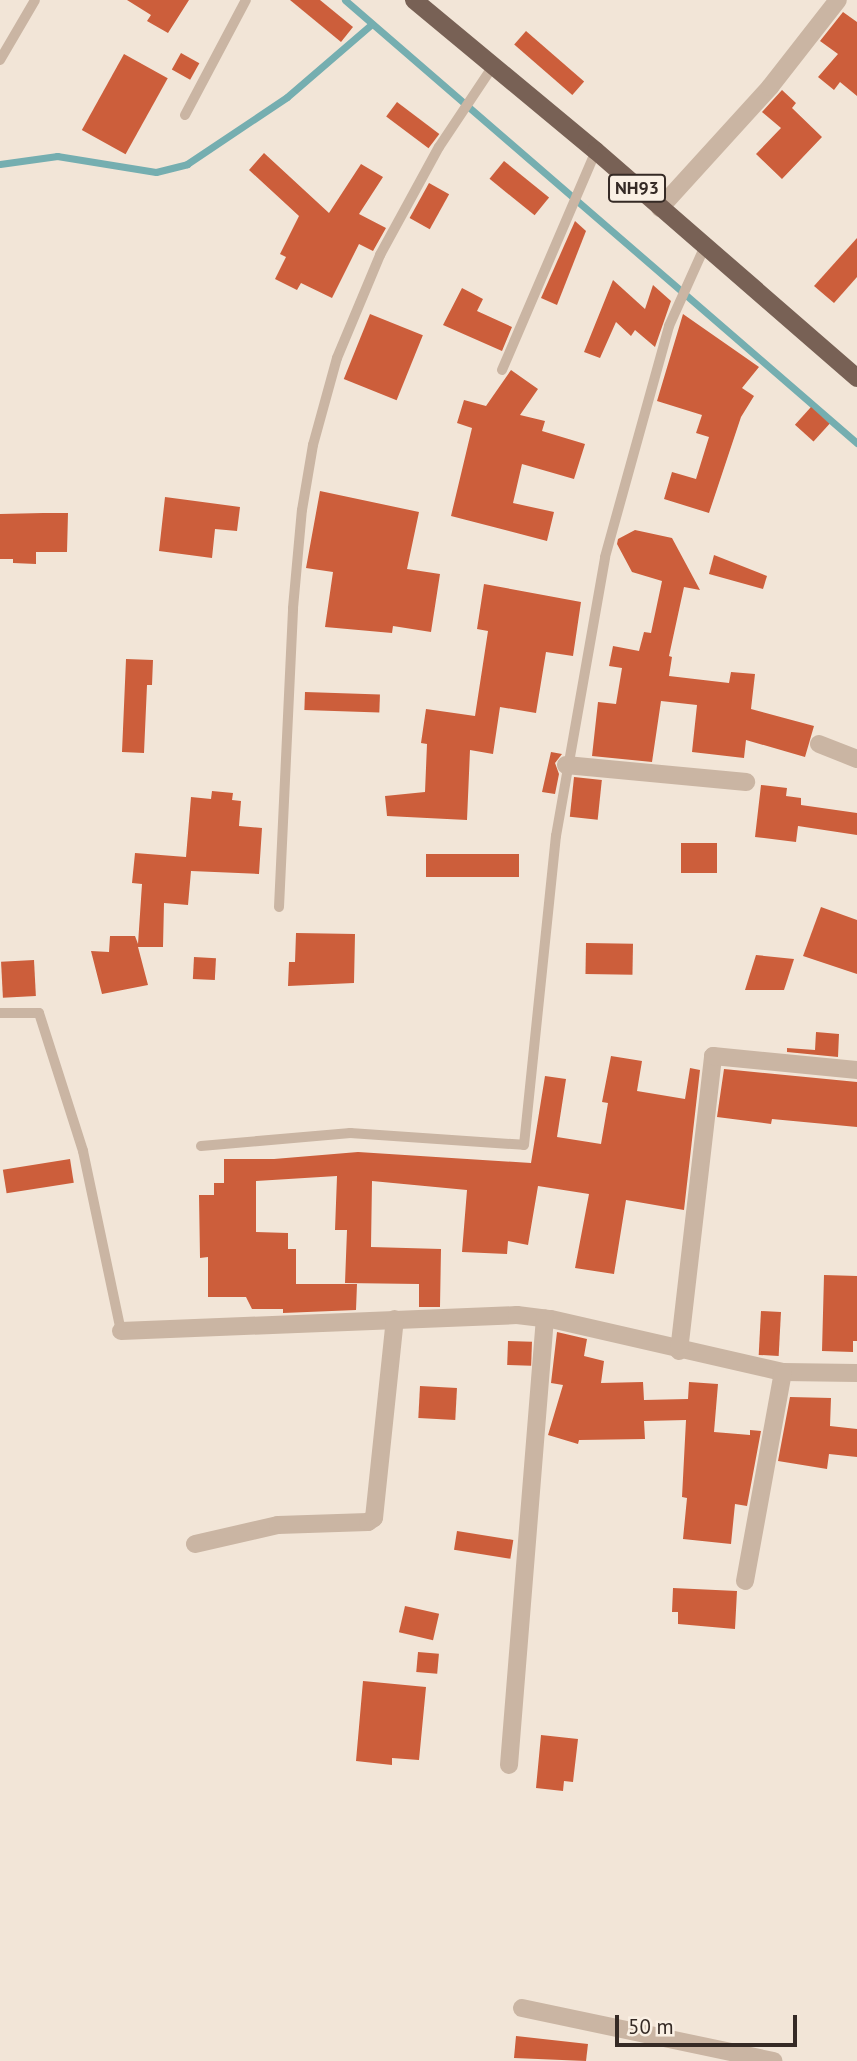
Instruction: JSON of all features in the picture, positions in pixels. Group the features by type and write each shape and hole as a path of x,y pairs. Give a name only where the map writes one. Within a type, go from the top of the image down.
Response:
{"main road":[{"name":"NH93","path":"425,4 493,66 596,151 857,378"}],"street":[{"path":"660,208 770,86 838,0"},
{"path":"818,744 857,759"},
{"path":"566,765 746,782"},
{"path":"679,1350 713,1056 857,1070"},
{"path":"121,1331 484,1315 545,1318 783,1372 857,1373"},
{"path":"509,1765 545,1318"},
{"path":"195,1544 278,1525 368,1522 374,1518 395,1319"},
{"path":"745,1581 783,1372"},
{"path":"522,2008 773,2061"}],"lane":[{"path":"0,60 35,0"},
{"path":"185,115 246,0"},
{"path":"279,907 293,608 302,510 313,445 337,358 380,255 439,147 493,66"},
{"path":"502,370 596,151"},
{"path":"201,1146 350,1133 524,1145 566,765 605,557 668,326 705,246"},
{"path":"0,1013 39,1013 83,1150 121,1331"}],"building":[{"path":"127,0 189,0 168,33 147,21 151,15"},
{"path":"290,0 320,0 353,27 341,42"},
{"path":"843,12 857,22 857,96 840,82 834,90 818,77 838,54 820,41"},
{"path":"526,31 584,82 572,95 514,45"},
{"path":"181,53 199,63 190,80 172,70"},
{"path":"124,54 168,78 126,154 82,130"},
{"path":"782,90 796,103 792,108 822,137 782,179 756,154 781,128 762,112"},
{"path":"397,102 439,134 428,148 386,116"},
{"path":"264,153 329,213 361,164 383,177 359,214 386,228 373,251 359,244 332,298 301,283 297,290 275,279 286,257 280,254 299,216 249,170"},
{"path":"504,161 549,198 535,215 490,179"},
{"path":"429,183 449,194 430,229 410,218"},
{"path":"575,221 586,231 557,305 541,298"},
{"path":"857,238 857,277 834,303 814,286"},
{"path":"613,280 645,309 653,285 671,301 655,347 635,330 631,336 616,322 600,358 584,352"},
{"path":"462,288 483,299 477,311 512,327 502,351 443,325"},
{"path":"370,314 423,335 397,400 344,379"},
{"path":"683,314 759,367 742,388 754,396 741,417 709,513 664,499 672,472 696,479 709,437 696,433 702,415 657,401"},
{"path":"511,370 538,389 520,415 545,421 542,431 585,444 574,479 522,464 513,503 554,512 547,541 451,516 472,428 457,423 464,400 486,406"},
{"path":"811,407 830,424 814,442 795,425"},
{"path":"320,491 419,512 407,569 440,574 431,632 393,626 392,633 325,627 333,572 306,568"},
{"path":"165,497 240,507 237,531 215,529 212,558 159,551"},
{"path":"68,513 67,552 36,552 36,564 13,563 13,559 0,559 0,514"},
{"path":"635,530 672,538 700,590 684,587 669,656 672,657 669,676 729,683 731,672 755,674 751,709 814,726 805,757 746,740 744,758 692,752 697,705 661,701 652,762 592,756 598,702 616,704 622,668 609,666 613,646 639,651 644,632 651,633 662,581 632,572 617,544 618,539"},
{"path":"714,555 767,576 763,589 709,574"},
{"path":"484,584 581,602 573,656 546,652 536,713 500,707 493,754 470,750 467,820 387,816 385,796 425,792 427,744 421,743 426,709 475,716 488,631 477,629"},
{"path":"126,659 153,660 152,685 147,685 144,753 122,752"},
{"path":"305,692 380,695 379,713 304,710"},
{"path":"551,752 562,754 555,763 559,774 555,794 542,792"},
{"path":"574,777 602,780 598,820 570,817"},
{"path":"761,785 787,788 786,796 801,798 801,805 857,813 857,835 798,826 796,842 755,837"},
{"path":"212,791 233,793 232,800 241,801 239,826 262,828 259,874 191,871 188,905 164,903 163,947 138,947 148,985 102,994 91,951 109,952 110,936 135,936 138,944 142,884 132,883 135,853 186,857 191,797 211,799"},
{"path":"681,843 717,843 717,873 681,873"},
{"path":"426,854 519,854 519,877 426,877"},
{"path":"821,907 857,920 857,974 803,956"},
{"path":"296,933 355,934 354,983 288,986 289,962 295,962"},
{"path":"586,943 633,944 632,975 585,974"},
{"path":"756,955 794,959 784,990 745,990"},
{"path":"194,957 216,958 215,980 193,979"},
{"path":"34,960 36,996 3,998 1,962"},
{"path":"816,1032 839,1034 838,1057 787,1052 787,1048 815,1050"},
{"path":"611,1056 642,1061 637,1091 685,1099 690,1068 700,1070 684,1210 626,1200 614,1274 575,1268 589,1194 538,1186 528,1245 508,1241 507,1254 462,1252 467,1190 372,1181 371,1247 441,1249 440,1307 419,1307 419,1284 345,1283 347,1230 335,1230 337,1176 256,1181 256,1232 288,1233 288,1249 296,1249 296,1284 357,1284 356,1310 283,1313 283,1309 252,1309 246,1297 208,1297 208,1257 200,1258 199,1195 214,1195 214,1183 224,1183 224,1159 274,1159 358,1152 531,1163 545,1076 566,1079 557,1137 601,1144 608,1103 602,1102"},
{"path":"724,1069 857,1082 857,1127 772,1119 771,1124 717,1117"},
{"path":"70,1159 74,1183 7,1193 3,1170"},
{"path":"824,1275 857,1276 857,1341 853,1341 853,1352 822,1351"},
{"path":"761,1311 781,1312 779,1356 759,1355"},
{"path":"557,1332 587,1339 584,1356 604,1361 601,1383 643,1382 644,1400 688,1399 689,1382 718,1384 714,1432 750,1435 750,1430 761,1431 747,1506 735,1504 731,1544 683,1539 687,1498 682,1497 686,1420 644,1421 645,1439 579,1440 578,1444 548,1435 563,1385 551,1383"},
{"path":"508,1341 532,1342 531,1366 507,1365"},
{"path":"420,1386 457,1388 455,1420 418,1418"},
{"path":"790,1397 831,1398 830,1426 857,1429 857,1457 829,1454 827,1469 778,1461"},
{"path":"457,1531 513,1540 510,1559 454,1550"},
{"path":"673,1588 737,1591 735,1629 678,1624 678,1612 672,1612"},
{"path":"405,1606 439,1614 433,1640 399,1632"},
{"path":"418,1652 439,1654 437,1674 416,1672"},
{"path":"363,1681 426,1687 419,1760 392,1758 392,1765 356,1761"},
{"path":"541,1735 578,1739 573,1782 564,1781 563,1791 536,1788"},
{"path":"516,2036 588,2044 586,2061 514,2058"}],"waterway":[{"path":"345,0 857,443"},
{"path":"0,164 57,156 156,172 187,164 287,97 372,24"}]}
